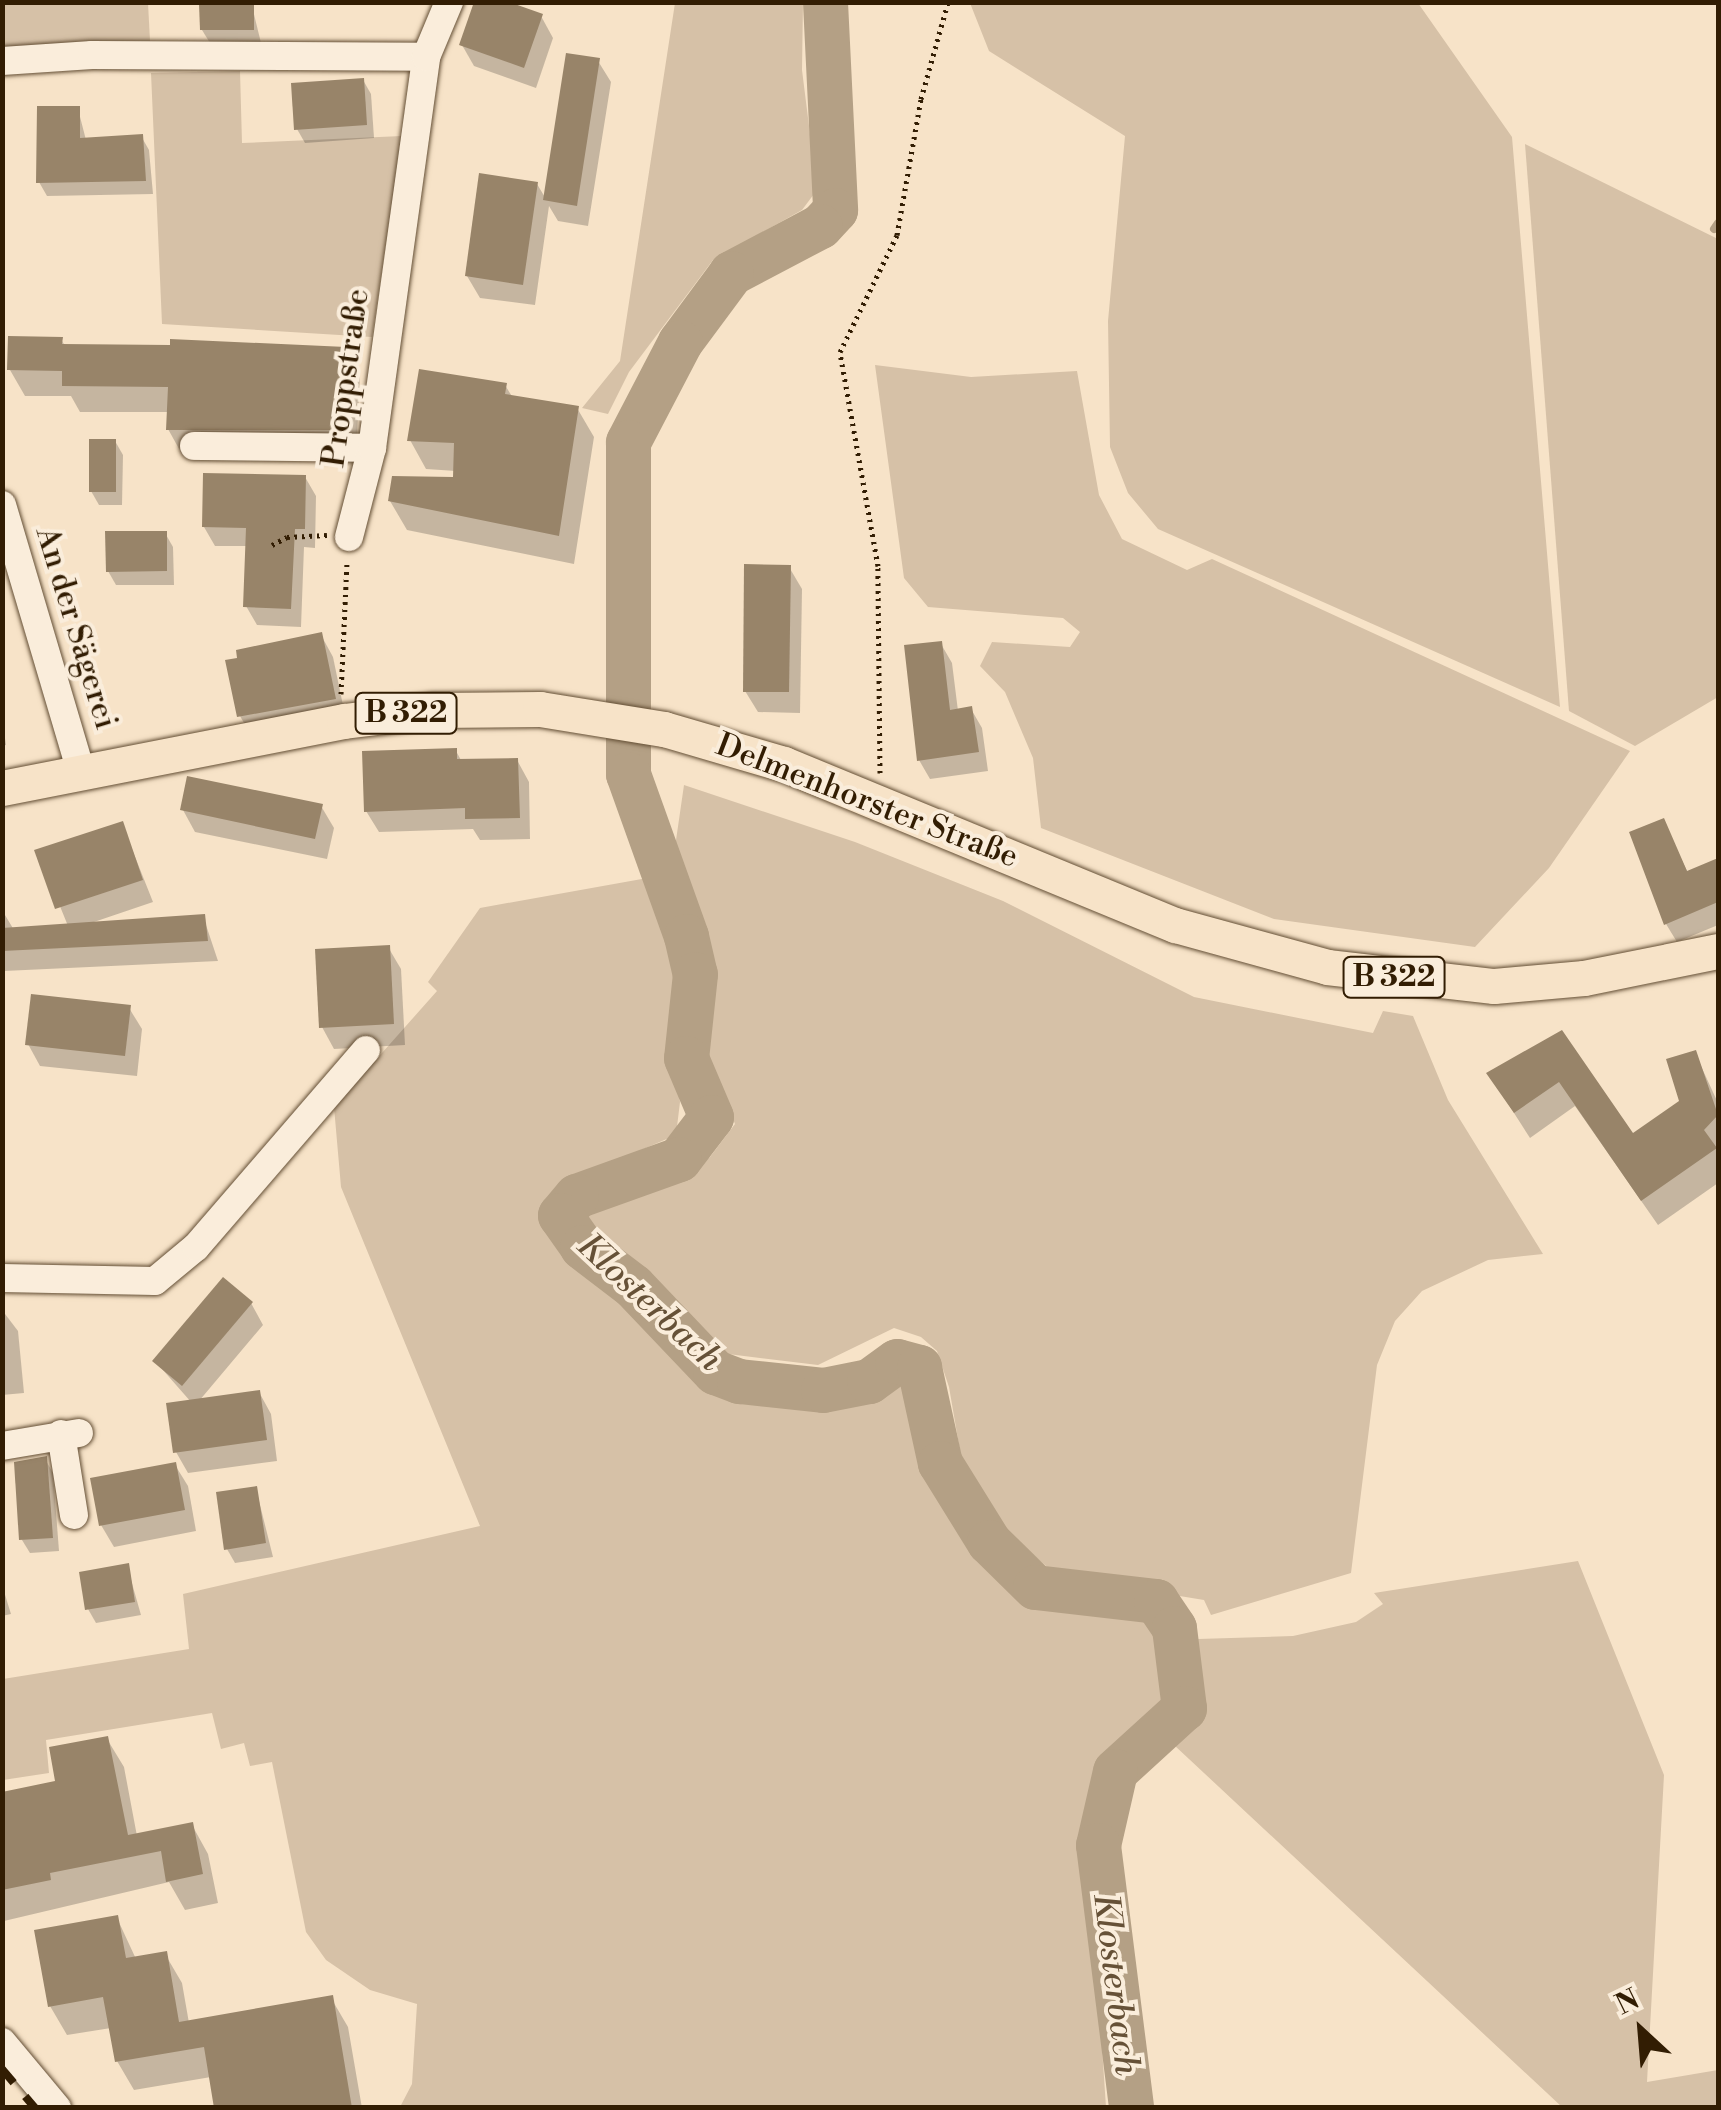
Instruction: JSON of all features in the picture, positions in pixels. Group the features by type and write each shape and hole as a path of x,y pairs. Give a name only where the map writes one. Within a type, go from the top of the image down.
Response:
{"main road":[{"name":"Delmenhorster Straße","path":"2,788 419,712 522,708 606,716 886,784 1175,925 1271,955 1361,973 1458,985 1533,984 1718,951"}],"street":[{"name":"Proppstraße","path":"349,536 372,448 426,57 449,2"},
{"path":"2,61 92,55 426,57"},
{"path":"194,446 372,448"},
{"name":"An der Sägerei","path":"2,505 81,772"},
{"path":"2,1278 155,1281 196,1247 366,1050"},
{"path":"2,1446 70,1433 74,1515"},
{"path":"2,2042 57,2108"}],"path":[{"path":"886,784 878,566 840,352 896,235 920,98 948,2"},
{"path":"272,545 287,537 349,536 342,707"},
{"path":"862,765 886,784"}],"shaded area":[{"path":"3,3 148,3 150,41 3,50"},
{"path":"675,3 803,3 802,70 817,190 802,210 713,260 629,372 608,414 582,408 620,361"},
{"path":"970,3 1418,3 1512,137 1560,707 1158,529 1128,493 1110,447 1108,321 1125,136 989,51"},
{"path":"240,71 242,143 402,136 372,337 162,324 151,73"},
{"path":"1525,144 1718,239 1718,697 1635,746 1569,711"},
{"path":"875,365 971,377 1077,371 1099,495 1122,539 1187,570 1212,559 1630,751 1549,868 1475,947 1274,919 1041,828 1033,758 1005,692 980,666 992,642 1070,647 1080,632 1063,618 928,607 904,578"},
{"path":"684,785 855,842 1003,901 1194,997 1373,1033 1383,1011 1413,1016 1448,1100 1543,1254 1488,1260 1422,1291 1395,1321 1377,1365 1351,1573 1211,1615 1204,1600 1058,1576 1006,1532 964,1474 949,1387 937,1351 921,1337 894,1328 818,1365 728,1354 583,1225 588,1212 665,1188 710,1157 735,1124 706,1051 714,971 674,854"},
{"path":"653,877 677,960 671,1031 680,1102 676,1135 578,1177 550,1201 553,1228 639,1308 693,1372 791,1399 841,1403 887,1375 906,1383 925,1457 979,1535 1026,1589 1139,1603 1163,1625 1176,1701 1107,1767 1088,1840 1106,2107 400,2107 412,2084 417,2004 370,1990 326,1960 306,1932 272,1762 250,1766 244,1743 221,1749 212,1713 46,1740 49,1773 3,1780 3,1679 189,1649 183,1594 480,1526 341,1187 334,1107 437,991 428,982 480,908"},
{"path":"1578,1561 1664,1775 1647,2082 1718,2070 1718,2107 1562,2107 1174,1745 1194,1723 1201,1698 1198,1639 1293,1636 1356,1622 1383,1604 1374,1593"}],"building":[{"path":"474,2 509,2 543,14 524,68 459,45"},
{"path":"199,4 254,4 254,30 200,30"},
{"path":"566,53 600,58 577,206 543,200"},
{"path":"364,78 367,125 294,130 291,83"},
{"path":"37,106 80,106 80,138 143,134 146,181 36,183"},
{"path":"479,173 538,182 523,285 465,276"},
{"path":"8,336 63,337 62,344 170,345 170,339 346,347 342,430 166,430 168,387 62,386 62,371 7,370"},
{"path":"419,369 507,383 505,394 579,406 559,536 388,501 392,476 453,477 454,443 407,441"},
{"path":"89,439 116,439 116,492 89,492"},
{"path":"203,473 306,475 305,529 295,529 291,609 243,607 246,528 202,527"},
{"path":"105,531 167,531 167,571 106,572"},
{"path":"744,564 791,565 789,692 743,692"},
{"path":"322,632 336,699 237,717 225,660 237,658 236,650"},
{"path":"942,641 950,710 972,706 979,752 917,761 904,645"},
{"path":"457,748 457,759 518,758 520,818 465,819 465,808 364,812 362,751"},
{"path":"187,776 323,804 315,839 180,810"},
{"path":"1664,818 1687,871 1718,858 1718,902 1664,925 1629,832"},
{"path":"123,821 143,880 55,909 34,850"},
{"path":"205,914 208,941 2,951 2,928"},
{"path":"390,945 394,1024 319,1028 315,949"},
{"path":"31,994 131,1005 125,1056 25,1045"},
{"path":"1562,1030 1633,1133 1679,1101 1666,1059 1696,1050 1718,1115 1704,1130 1717,1148 1641,1201 1559,1082 1514,1113 1486,1073"},
{"path":"223,1277 253,1302 182,1386 152,1361"},
{"path":"260,1390 267,1440 173,1453 166,1403"},
{"path":"47,1456 53,1538 19,1540 14,1462"},
{"path":"176,1462 185,1510 99,1526 90,1478"},
{"path":"257,1486 266,1543 224,1550 216,1492"},
{"path":"129,1563 135,1602 85,1610 79,1572"},
{"path":"108,1736 128,1835 193,1822 203,1874 166,1882 161,1851 50,1873 51,1880 2,1890 2,1792 55,1781 49,1747"},
{"path":"118,1915 126,1958 167,1951 179,2022 333,1995 352,2108 214,2108 204,2047 115,2062 103,1997 48,2007 34,1930"}],"waterway":[{"name":"Klosterbach","path":"825,2 835,210 820,226 731,273 680,342 628,442 628,774 686,936 695,974 686,1058 711,1117 679,1159 576,1196 560,1215 582,1247 633,1286 715,1372 739,1381 823,1390 869,1381 897,1361 919,1367 940,1463 989,1542 1035,1587 1156,1601 1174,1628 1184,1708 1115,1771 1098,1845 1131,2108"},
{"path":"1714,229 1718,223"}],"railway":[{"path":"2,2069 35,2108"}]}
